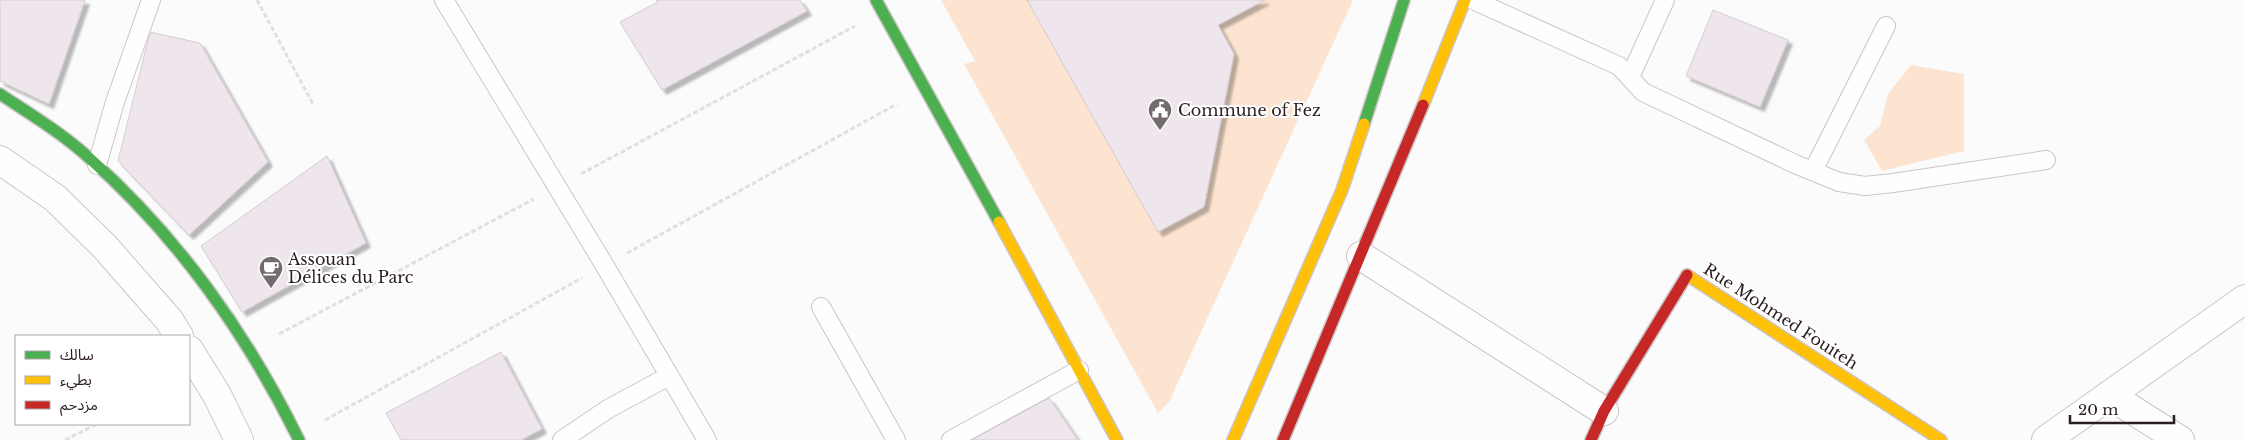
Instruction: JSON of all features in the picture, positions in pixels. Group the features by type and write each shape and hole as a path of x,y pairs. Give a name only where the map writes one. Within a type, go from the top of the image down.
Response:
{"street":[{"path":"876,0 926,88 1117,440"},
{"path":"1232,440 1342,190 1404,0"},
{"path":"1283,440 1361,256 1465,0"},
{"path":"0,94 54,130 97,165 170,240 252,349 299,440"},
{"path":"0,160 55,198 105,246 169,320 178,335"},
{"path":"1361,256 1604,411"},
{"name":"Rue Mohmed Fouiteh","path":"1591,440 1604,411 1687,275 1941,440"},
{"path":"2046,440 2245,299"},
{"path":"190,352 217,395 239,440"},
{"path":"2109,395 2180,440"}],"lane":[{"path":"97,165 115,102 151,0"},
{"path":"444,0 707,440"},
{"path":"1473,0 1619,66 1643,92 1838,182 1865,186 2046,160"},
{"path":"1630,77 1664,0"},
{"path":"1813,171 1886,26"},
{"path":"821,307 896,440"},
{"path":"951,440 1079,370"},
{"path":"562,440 608,409 669,376"}],"path":[{"path":"257,0 313,104"},
{"path":"65,440 95,425"}],"shaded area":[{"path":"941,0 1353,0 1169,402 1158,413 964,64 975,61"},
{"path":"1911,65 1964,74 1964,151 1882,171 1864,140 1880,126 1888,94"}],"building":[{"path":"0,0 85,0 49,104 0,81"},
{"path":"656,0 800,0 807,11 662,90 620,22 658,2"},
{"name":"Commune of Fez","path":"1027,0 1265,0 1218,25 1234,54 1204,207 1158,232"},
{"path":"1713,10 1788,40 1760,107 1686,76"},
{"path":"150,32 200,43 268,162 189,235 118,161"},
{"path":"327,156 366,243 242,312 201,246"},
{"path":"501,352 542,429 521,440 401,440 386,413"},
{"path":"1049,398 1078,440 971,440"}],"traffic: fast":[{"path":"876,0 999,222"},
{"path":"1364,124 1404,0"},
{"path":"0,94 45,123 77,147 120,186 150,218 207,287 233,324 279,401 299,440"}],"traffic: slow":[{"path":"1423,105 1465,0"},
{"path":"1233,440 1342,190 1364,124"},
{"path":"999,222 1117,440"},
{"path":"1687,275 1941,440"}],"traffic: jam":[{"path":"1283,440 1423,105"},
{"path":"1591,440 1604,411 1687,275"}],"place":[{"name":"Commune of Fez","path":"1160,131"},
{"name":"Assouan Délices du Parc","path":"271,289"}]}
